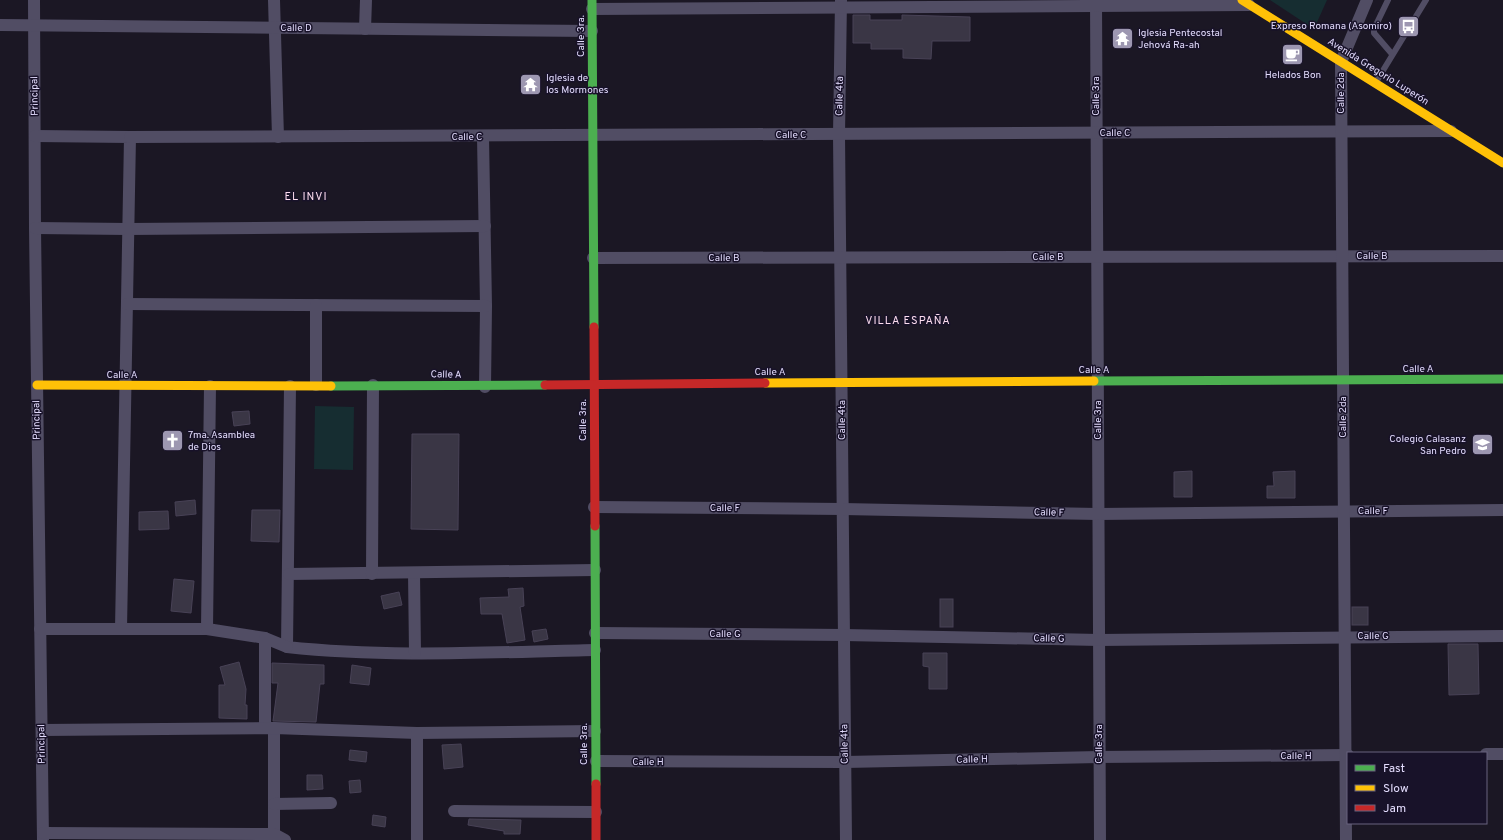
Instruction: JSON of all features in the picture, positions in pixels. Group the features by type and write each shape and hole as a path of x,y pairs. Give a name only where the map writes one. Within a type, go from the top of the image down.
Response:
{"street":[{"name":"Principal","path":"34,0 35,228 43,836"},
{"path":"274,0 278,137"},
{"path":"365,28 366,0"},
{"name":"Calle 2da","path":"1346,840 1347,755 1341,62 1366,0"},
{"path":"592,5 1246,2"},
{"name":"Avenida Gregorio Luperón","path":"1246,2 1503,163"},
{"name":"Calle 3ra","path":"1096,3 1100,840"},
{"name":"Calle 4ta","path":"841,4 839,135 846,840"},
{"name":"Calle 3ra.","path":"592,5 596,840"},
{"name":"Calle D","path":"0,25 592,30"},
{"name":"Calle C","path":"35,136 592,136 1453,131"},
{"path":"483,136 486,306 485,387"},
{"path":"121,629 130,137"},
{"path":"35,228 128,229 485,226"},
{"name":"Calle B","path":"593,258 1503,256"},
{"path":"127,304 486,306"},
{"path":"316,305 316,385"},
{"name":"Calle A","path":"37,385 372,385 485,387 594,384 1503,379"},
{"path":"372,385 372,574"},
{"path":"207,629 210,386"},
{"path":"288,647 290,386"},
{"name":"Calle F","path":"594,507 843,509 1098,514 1503,510"},
{"path":"289,574 595,570"},
{"path":"414,573 415,653"},
{"path":"40,629 207,629 265,638 288,647 317,650 415,653 595,650"},
{"name":"Calle G","path":"595,633 844,635 1099,640 1345,636 1503,636"},
{"path":"43,836 278,838 274,804 269,728 265,638"},
{"path":"42,730 269,728 417,733 595,731"},
{"path":"417,733 417,840"},
{"path":"1487,754 1503,754"},
{"name":"Calle H","path":"596,761 845,762 1100,757 1347,755"},
{"path":"274,804 331,803"},
{"path":"454,811 596,812"}],"lane":[{"path":"1388,0 1374,29 1374,33 1392,54"},
{"path":"1375,83 1426,0"}],"green space":[{"path":"1270,0 1327,0 1314,29"},
{"path":"315,406 354,407 353,470 314,469"}],"building":[{"path":"853,15 870,15 870,20 902,20 902,15 970,17 970,41 932,41 931,59 903,58 903,49 871,49 871,43 853,43"},
{"path":"249,411 250,424 234,426 232,412"},
{"path":"412,434 459,434 458,530 411,529"},
{"path":"1192,471 1192,497 1174,497 1174,472"},
{"path":"1295,471 1295,498 1267,498 1267,486 1274,486 1273,472"},
{"path":"195,500 196,514 176,516 175,502"},
{"path":"252,510 280,510 279,542 251,541"},
{"path":"168,511 169,529 139,530 139,512"},
{"path":"174,579 194,581 191,613 171,611"},
{"path":"523,588 524,606 520,607 525,640 507,643 502,614 481,614 480,598 509,597 508,589"},
{"path":"399,592 402,605 384,609 381,596"},
{"path":"940,599 953,599 953,627 940,627"},
{"path":"1352,607 1368,607 1368,625 1352,625"},
{"path":"546,629 548,639 534,642 532,631"},
{"path":"1448,644 1478,644 1479,694 1449,695"},
{"path":"923,653 947,653 947,689 929,689 929,667 923,666"},
{"path":"239,662 246,689 245,705 247,705 247,719 219,718 219,685 225,685 220,667"},
{"path":"272,663 324,665 324,684 320,684 316,722 273,721 278,683 272,683"},
{"path":"352,665 371,668 369,685 350,683"},
{"path":"461,744 463,767 444,769 442,745"},
{"path":"350,750 367,752 366,762 349,760"},
{"path":"307,775 322,775 323,789 307,790"},
{"path":"360,780 361,792 350,793 349,781"},
{"path":"373,815 386,817 385,827 372,825"},
{"path":"469,819 521,820 520,834 504,834 504,831 468,825"}],"traffic: fast":[{"path":"592,0 594,327"},
{"path":"1094,381 1503,379"},
{"path":"331,386 545,385"},
{"path":"595,526 596,784"}],"traffic: slow":[{"path":"1242,0 1503,163"},
{"path":"765,383 1094,381"},
{"path":"37,385 331,386"}],"traffic: jam":[{"path":"594,327 595,526"},
{"path":"545,385 765,383"},
{"path":"596,784 596,840"}],"place":[{"name":"Expreso Romana (Asomiro)","path":"1408,26"},
{"name":"Iglesia Pentecostal Jehová Ra-ah","path":"1122,39"},
{"name":"Helados Bon","path":"1293,55"},
{"name":"Iglesia de los Mormones","path":"531,84"},
{"name":"7ma. Asamblea de Dios","path":"172,441"},
{"name":"Colegio Calasanz San Pedro","path":"1482,445"}],"district":[{"name":"EL INVI","path":"306,197"},
{"name":"VILLA ESPAÑA","path":"908,321"}]}
